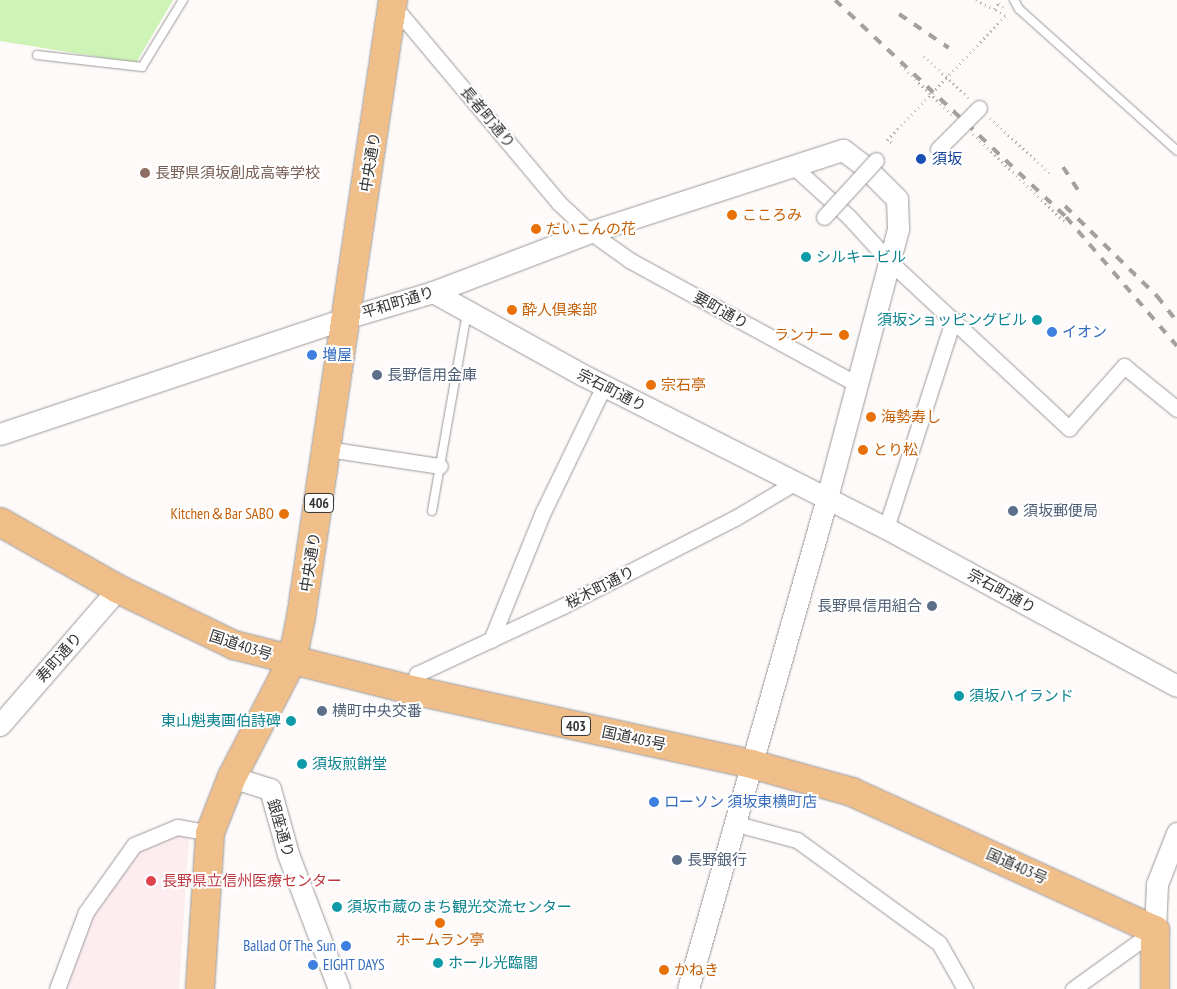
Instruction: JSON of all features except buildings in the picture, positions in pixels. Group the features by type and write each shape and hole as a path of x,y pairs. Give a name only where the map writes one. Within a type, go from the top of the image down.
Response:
{"highway":[{"name":"中央通り","path":"200,989 210,833 232,777 292,661 327,449 391,1"},
{"name":"国道403号","path":"0,522 118,589 234,645 412,690 751,764 852,792 1155,930"},
{"path":"1155,930 1155,989"}],"street":[{"name":"長者町通り","path":"391,1 560,203 590,232"},
{"path":"938,149 979,108"},
{"name":"平和町通り","path":"0,434 346,318 434,292 590,232 843,150 864,166 897,199 898,229 889,261"},
{"path":"824,217 876,160"},
{"path":"794,167 849,217 889,261 1069,428 1124,366 1177,409"},
{"name":"要町通り","path":"590,232 631,261 855,383"},
{"path":"688,989 733,823 827,498 855,383 889,261"},
{"name":"宗石町通り","path":"434,292 466,313 604,386 886,528 1177,686"},
{"path":"886,528 953,320"},
{"path":"491,640 543,512 604,386"},
{"path":"327,449 440,466"},
{"name":"桜木町通り","path":"412,690 417,674 491,640 735,518 794,483"},
{"name":"寿町通り","path":"0,725 118,589"},
{"name":"銀座通り","path":"232,777 270,789 288,854 339,989"},
{"path":"733,823 797,840 939,943 965,989"},
{"path":"57,989 86,912 134,845 177,827 210,833"},
{"path":"1073,989 1155,930 1157,884 1177,833"}],"lane":[{"path":"37,55 142,67 183,0"},
{"path":"1014,0 1019,9 1177,151"},
{"path":"432,511 466,313"}],"path":[{"path":"892,143 887,140 1005,16 976,0"},
{"path":"994,9 999,3 1011,16"},
{"path":"924,56 962,92"},
{"path":"901,65 946,109"},
{"path":"997,124 1052,175"},
{"path":"983,144 1066,223"}],"shaded area":[{"name":"長野県立信州医療センター","path":"178,832 189,836 179,989 67,989 92,920 138,851"}],"green space":[{"path":"0,0 173,0 136,63 0,41"}],"railway":[{"path":"835,0 1066,217 1177,346"},
{"path":"899,14 949,48"},
{"path":"1063,167 1081,195"},
{"path":"1065,206 1157,296 1177,322"}],"place":[{"name":"須坂","path":"921,159"},
{"name":"長野県須坂創成高等学校","path":"145,173"},
{"name":"こころみ","path":"732,215"},
{"name":"だいこんの花","path":"536,229"},
{"name":"シルキービル","path":"806,257"},
{"name":"酔人倶楽部","path":"512,310"},
{"name":"須坂ショッピングビル","path":"1037,320"},
{"name":"イオン","path":"1052,332"},
{"name":"ランナー","path":"844,335"},
{"name":"増屋","path":"312,355"},
{"name":"長野信用金庫","path":"377,375"},
{"name":"宗石亭","path":"651,385"},
{"name":"海勢寿し","path":"871,417"},
{"name":"とり松","path":"863,450"},
{"name":"須坂郵便局","path":"1013,511"},
{"name":"Kitchen＆Bar SABO","path":"284,514"},
{"name":"長野県信用組合","path":"932,606"},
{"name":"須坂ハイランド","path":"959,696"},
{"name":"横町中央交番","path":"322,711"},
{"name":"東山魁夷画伯詩碑","path":"291,721"},
{"name":"須坂煎餅堂","path":"302,764"},
{"name":"ローソン 須坂東横町店","path":"654,802"},
{"name":"長野銀行","path":"677,860"},
{"name":"長野県立信州医療センター","path":"151,881"},
{"name":"須坂市蔵のまち観光交流センター","path":"337,907"},
{"name":"ホームラン亭","path":"440,923"},
{"name":"Ballad Of The Sun","path":"346,946"},
{"name":"ホール光臨閣","path":"438,963"},
{"name":"EIGHT DAYS","path":"313,965"},
{"name":"かねき","path":"664,970"}]}
